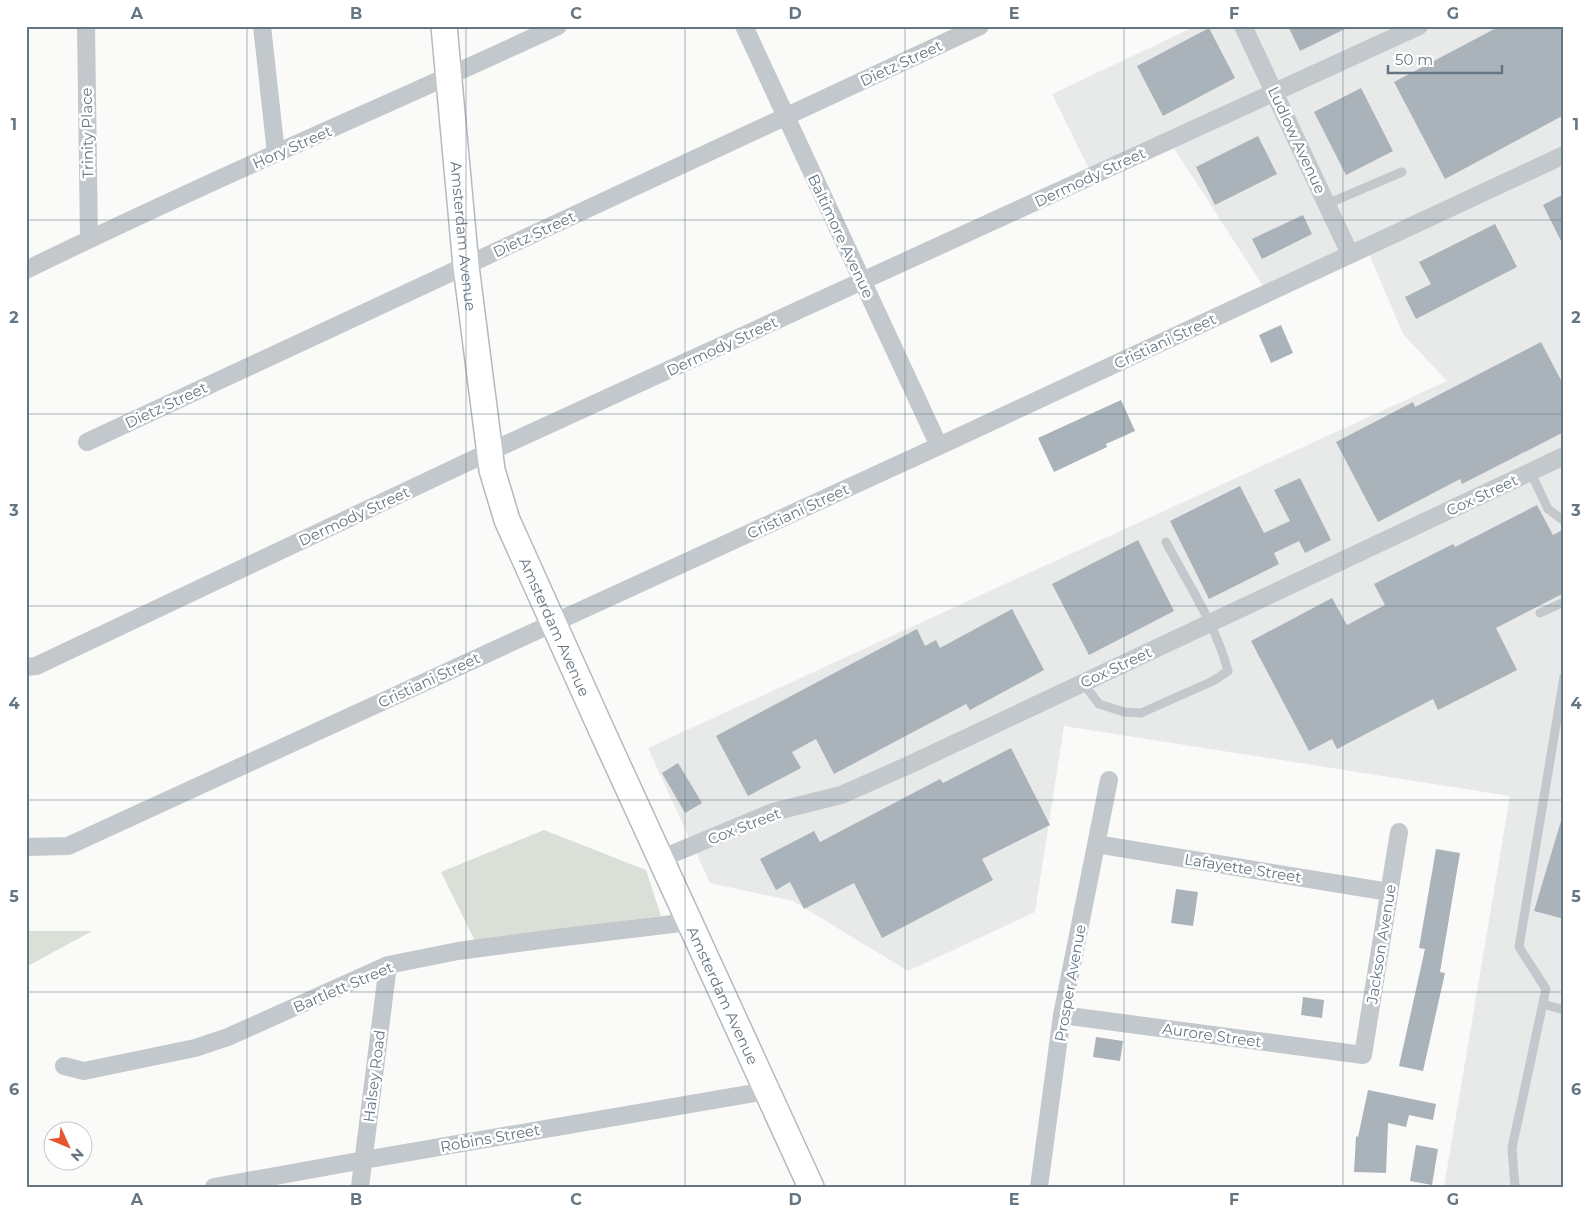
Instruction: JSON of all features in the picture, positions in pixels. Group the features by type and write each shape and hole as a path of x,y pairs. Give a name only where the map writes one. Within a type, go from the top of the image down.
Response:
{"main road":[{"name":"Amsterdam Avenue","path":"444,26 466,266 489,452 492,470 507,520 811,1187"}],"street":[{"name":"Trinity Place","path":"86,26 89,239"},
{"path":"262,26 276,153"},
{"name":"Hory Street","path":"26,270 276,153 558,26"},
{"name":"Baltimore Avenue","path":"744,26 939,446"},
{"name":"Dietz Street","path":"87,442 980,26"},
{"name":"Ludlow Avenue","path":"1243,26 1350,254"},
{"name":"Dermody Street","path":"26,667 36,666 489,452 1419,26"},
{"name":"Cristiani Street","path":"26,847 68,846 939,446 1564,155"},
{"name":"Cox Street","path":"660,859 773,812 840,795 1564,456"},
{"name":"Prosper Avenue","path":"1039,1187 1062,1015 1109,780"},
{"name":"Jackson Avenue","path":"1363,1055 1399,832"},
{"name":"Lafayette Street","path":"1096,844 1389,892"},
{"name":"Bartlett Street","path":"64,1066 84,1071 195,1048 220,1040 388,965 467,950 548,938 689,922"},
{"name":"Halsey Road","path":"360,1187 388,965"},
{"name":"Aurore Street","path":"1062,1015 1363,1055"},
{"name":"Robins Street","path":"214,1187 766,1091"}],"lane":[{"path":"1327,204 1402,172"},
{"path":"1531,472 1548,509 1564,521"},
{"path":"1083,682 1099,704 1124,712 1141,713 1213,681 1228,672 1222,651 1210,623 1166,542"},
{"path":"1540,613 1564,602"},
{"path":"1514,1187 1512,1148 1546,989 1519,947 1564,677"},
{"path":"1543,1004 1564,1010"}],"shaded area":[{"path":"1196,26 1564,26 1564,1187 1444,1187 1510,796 1064,726 1035,912 908,971 793,901 710,883 648,748 1447,381 1403,334 1367,249 1267,292 1168,139 1091,173 1052,94"},
{"path":"544,830 646,870 661,916 475,941 441,872"},
{"path":"26,931 92,931 26,967"}],"building":[{"path":"1288,26 1351,26 1300,51"},
{"path":"1500,26 1564,26 1564,115 1445,179 1394,82"},
{"path":"1209,28 1235,78 1163,116 1137,66"},
{"path":"1361,88 1393,151 1346,175 1314,112"},
{"path":"1258,136 1277,174 1215,205 1196,167"},
{"path":"1564,194 1564,247 1543,205"},
{"path":"1303,215 1312,234 1262,259 1252,239"},
{"path":"1495,224 1517,267 1416,319 1405,297 1431,284 1419,262"},
{"path":"1281,325 1293,353 1271,363 1259,335"},
{"path":"1541,342 1564,386 1564,432 1462,484 1460,479 1378,522 1336,442 1413,402 1415,407"},
{"path":"1121,400 1135,431 1106,444 1107,447 1054,472 1038,438"},
{"path":"1300,478 1331,540 1305,553 1299,541 1274,553 1279,564 1209,599 1170,521 1240,486 1264,533 1290,521 1274,490"},
{"path":"1537,505 1553,535 1564,529 1564,593 1496,628 1517,670 1438,710 1433,699 1337,749 1332,739 1309,751 1251,641 1332,598 1347,625 1385,605 1374,584 1453,544 1455,547"},
{"path":"1138,540 1174,611 1089,655 1052,584"},
{"path":"1012,609 1044,670 970,710 966,704 834,774 816,739 792,752 801,768 748,796 716,736 917,629 925,646 936,640 940,648"},
{"path":"1011,748 1050,825 982,859 993,880 882,938 854,883 804,909 790,882 776,890 760,859 814,831 820,842 940,779 943,783"},
{"path":"678,763 702,803 685,813 662,773"},
{"path":"1561,821 1564,821 1564,919 1534,911"},
{"path":"1436,849 1460,853 1440,972 1445,973 1423,1071 1399,1066 1425,949 1419,948"},
{"path":"1176,889 1198,892 1193,926 1171,923"},
{"path":"1303,997 1324,1000 1322,1018 1301,1015"},
{"path":"1096,1037 1123,1041 1120,1061 1093,1057"},
{"path":"1368,1090 1436,1104 1433,1120 1409,1115 1406,1127 1388,1123 1386,1173 1354,1172 1356,1136 1358,1137"},
{"path":"1416,1145 1438,1149 1432,1185 1410,1181"}]}
